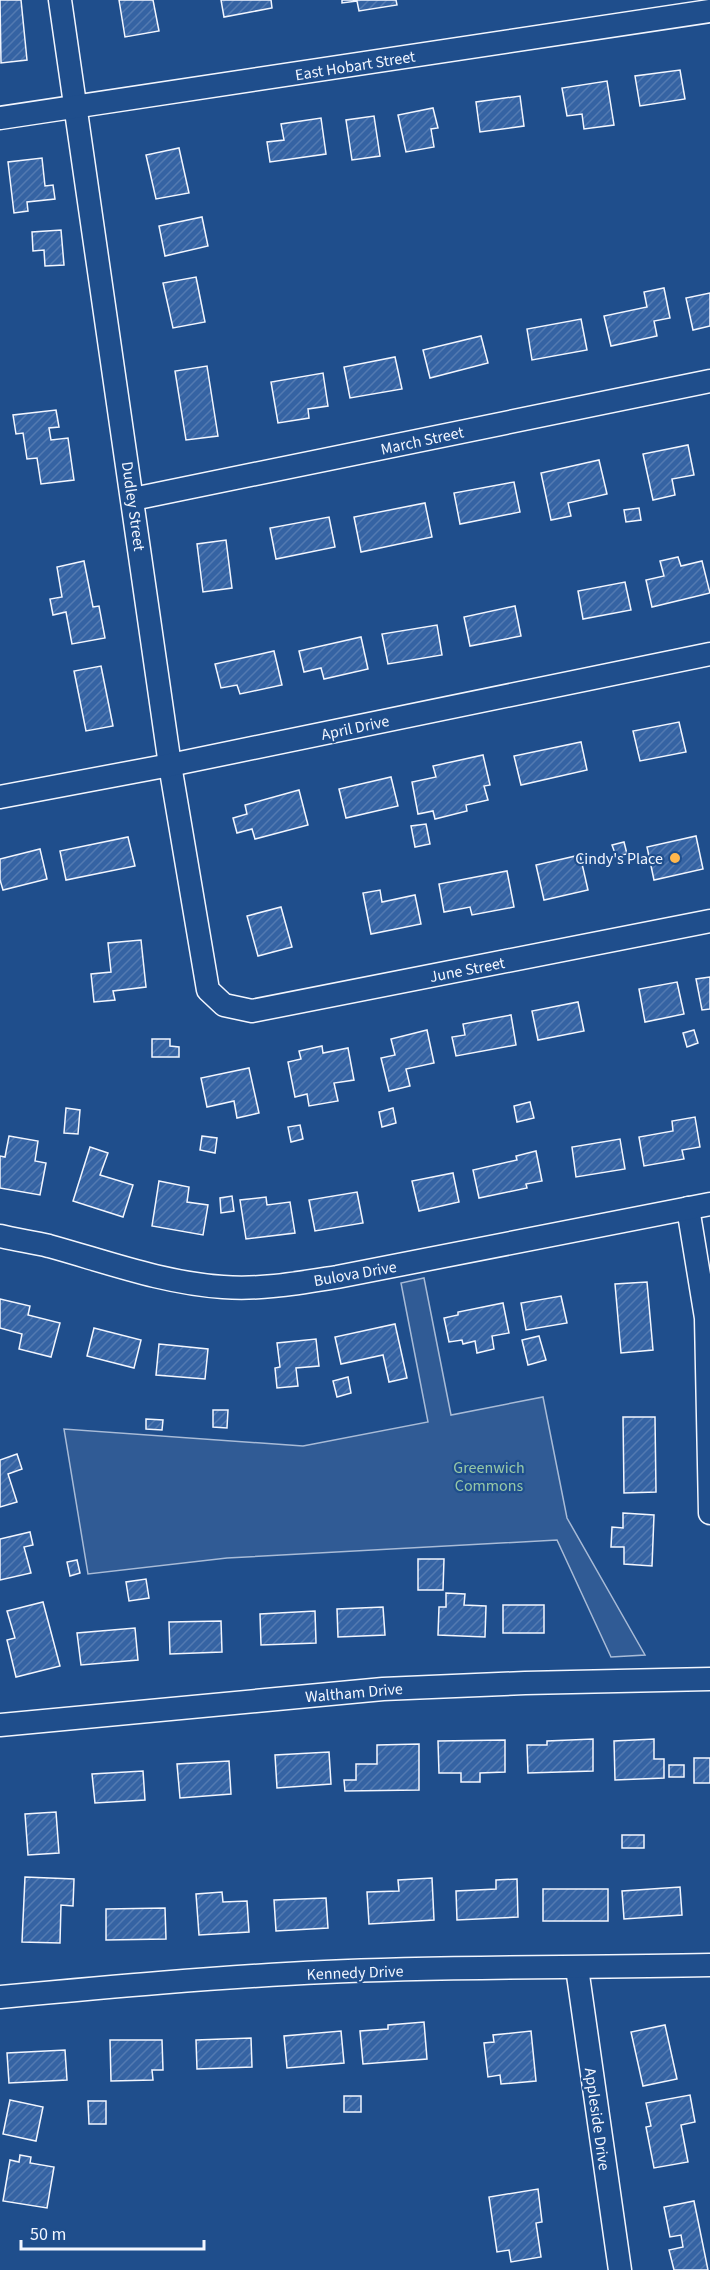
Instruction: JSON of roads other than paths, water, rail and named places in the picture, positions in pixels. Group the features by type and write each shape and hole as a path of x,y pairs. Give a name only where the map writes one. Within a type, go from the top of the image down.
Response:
{"street":[{"name":"Dudley Street","path":"60,0 171,765 208,990 224,1005"},
{"name":"East Hobart Street","path":"0,118 710,11"},
{"name":"March Street","path":"133,498 710,381"},
{"name":"April Drive","path":"0,797 171,765 710,654"},
{"name":"June Street","path":"224,1005 252,1011 710,921"},
{"name":"Bulova Drive","path":"0,1236 47,1245 166,1280 251,1288 336,1277 699,1206"},
{"path":"699,1206 706,1318 710,1513"},
{"name":"Waltham Drive","path":"0,1725 383,1689 710,1679"},
{"name":"Kennedy Drive","path":"0,1997 156,1982 326,1972 495,1967 710,1965"},
{"name":"Appleside Drive","path":"577,1968 620,2270"}],"place":[{"name":"Cindy's Place","path":"675,858"}],"park label":[{"name":"Greenwich Commons","path":"489,1476"}]}
